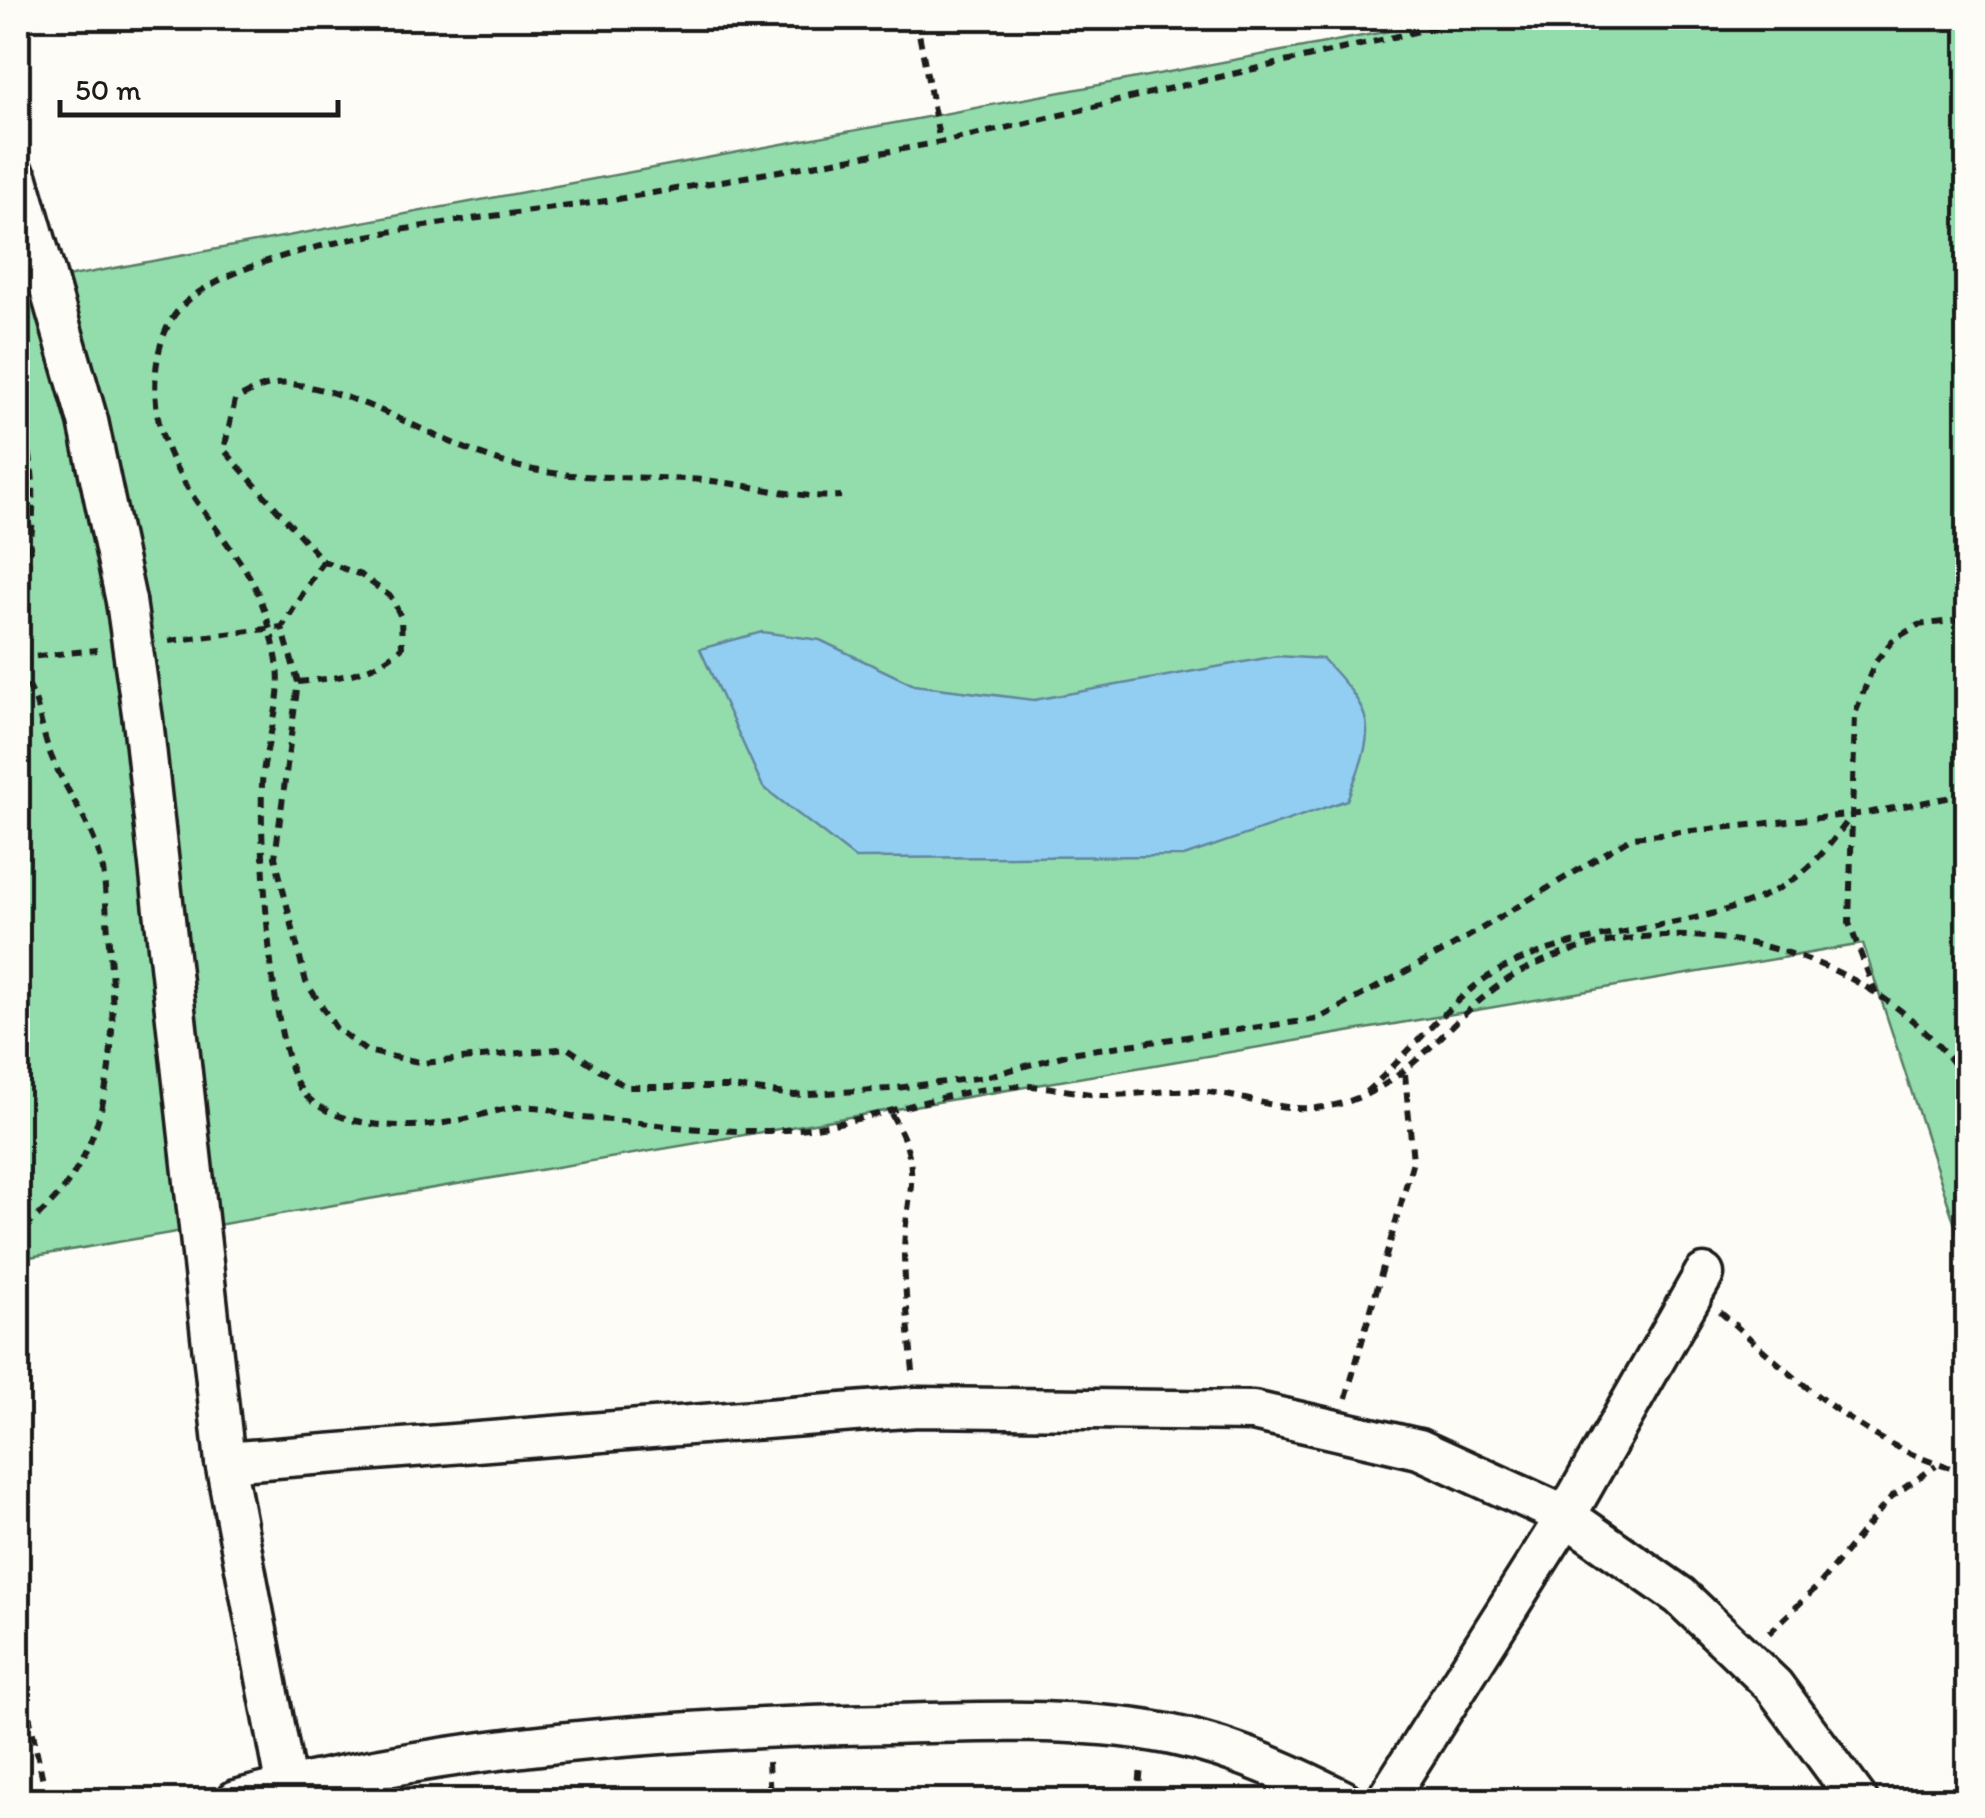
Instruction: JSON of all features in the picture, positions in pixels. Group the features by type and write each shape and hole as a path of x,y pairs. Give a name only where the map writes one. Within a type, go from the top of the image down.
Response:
{"street":[{"path":"18,179 88,421 126,601 143,720 225,1462 289,1796"},
{"path":"1386,1800 1566,1516 1702,1278"},
{"path":"225,1462 917,1407 1253,1411 1419,1449 1566,1516 1680,1596 1774,1686 1858,1800"},
{"path":"236,1800 289,1796 546,1744 767,1726 975,1722 1145,1730 1265,1760 1342,1800"}],"path":[{"path":"916,18 940,142"},
{"path":"1470,18 940,142 608,201 410,228 244,267 179,309 162,346 157,372 158,427 198,506 255,583 280,678 262,774 262,847 276,984 291,1075 322,1108 377,1123 424,1127 506,1108 540,1106 572,1116 711,1132 801,1129 891,1114 985,1078 1077,1052 1318,1018 1451,947 1632,837 1852,814 1968,794"},
{"path":"298,682 335,679 382,665 402,647 401,617 390,596 360,575 324,561 224,450 235,400 252,390 282,384 312,390 378,411 469,452 531,470 720,482 808,498 841,496"},
{"path":"18,419 28,462 34,544 18,623"},
{"path":"324,561 282,627 298,682 274,857 306,982 335,1026 366,1051 424,1063 568,1048 626,1087 731,1087 794,1096 985,1078"},
{"path":"1877,995 1849,924 1856,714 1874,662 1893,640 1918,625 1946,618 1968,619"},
{"path":"269,628 282,627"},
{"path":"18,658 41,658"},
{"path":"18,669 40,702 45,739 102,862 114,988 109,1085 87,1155 44,1214 18,1231"},
{"path":"1359,1099 1489,976 1568,945 1732,907 1783,886 1822,856 1852,814"},
{"path":"951,1094 1026,1086 1102,1095 1193,1090 1307,1110 1359,1099 1405,1074 1470,1008 1525,969 1592,946 1677,935 1755,944 1830,967 1877,995 1952,1060 1968,1085"},
{"path":"18,938 18,948"},
{"path":"1336,1430 1392,1247 1413,1162 1405,1074"},
{"path":"891,1114 907,1140 914,1169 904,1249 917,1407"},
{"path":"1702,1278 1714,1306 1810,1388 1888,1445 1937,1466 1968,1472"},
{"path":"1739,1652 1783,1624 1891,1498 1937,1466"},
{"path":"18,1662 47,1800"}],"green space":[{"path":"1459,18 1967,18 1967,1261 1863,944 18,1259 18,286"}],"water":[{"path":"762,632 820,640 914,685 1034,700 1277,656 1323,659 1354,695 1362,710 1367,739 1347,800 1184,856 855,858 763,787 700,649"}]}
